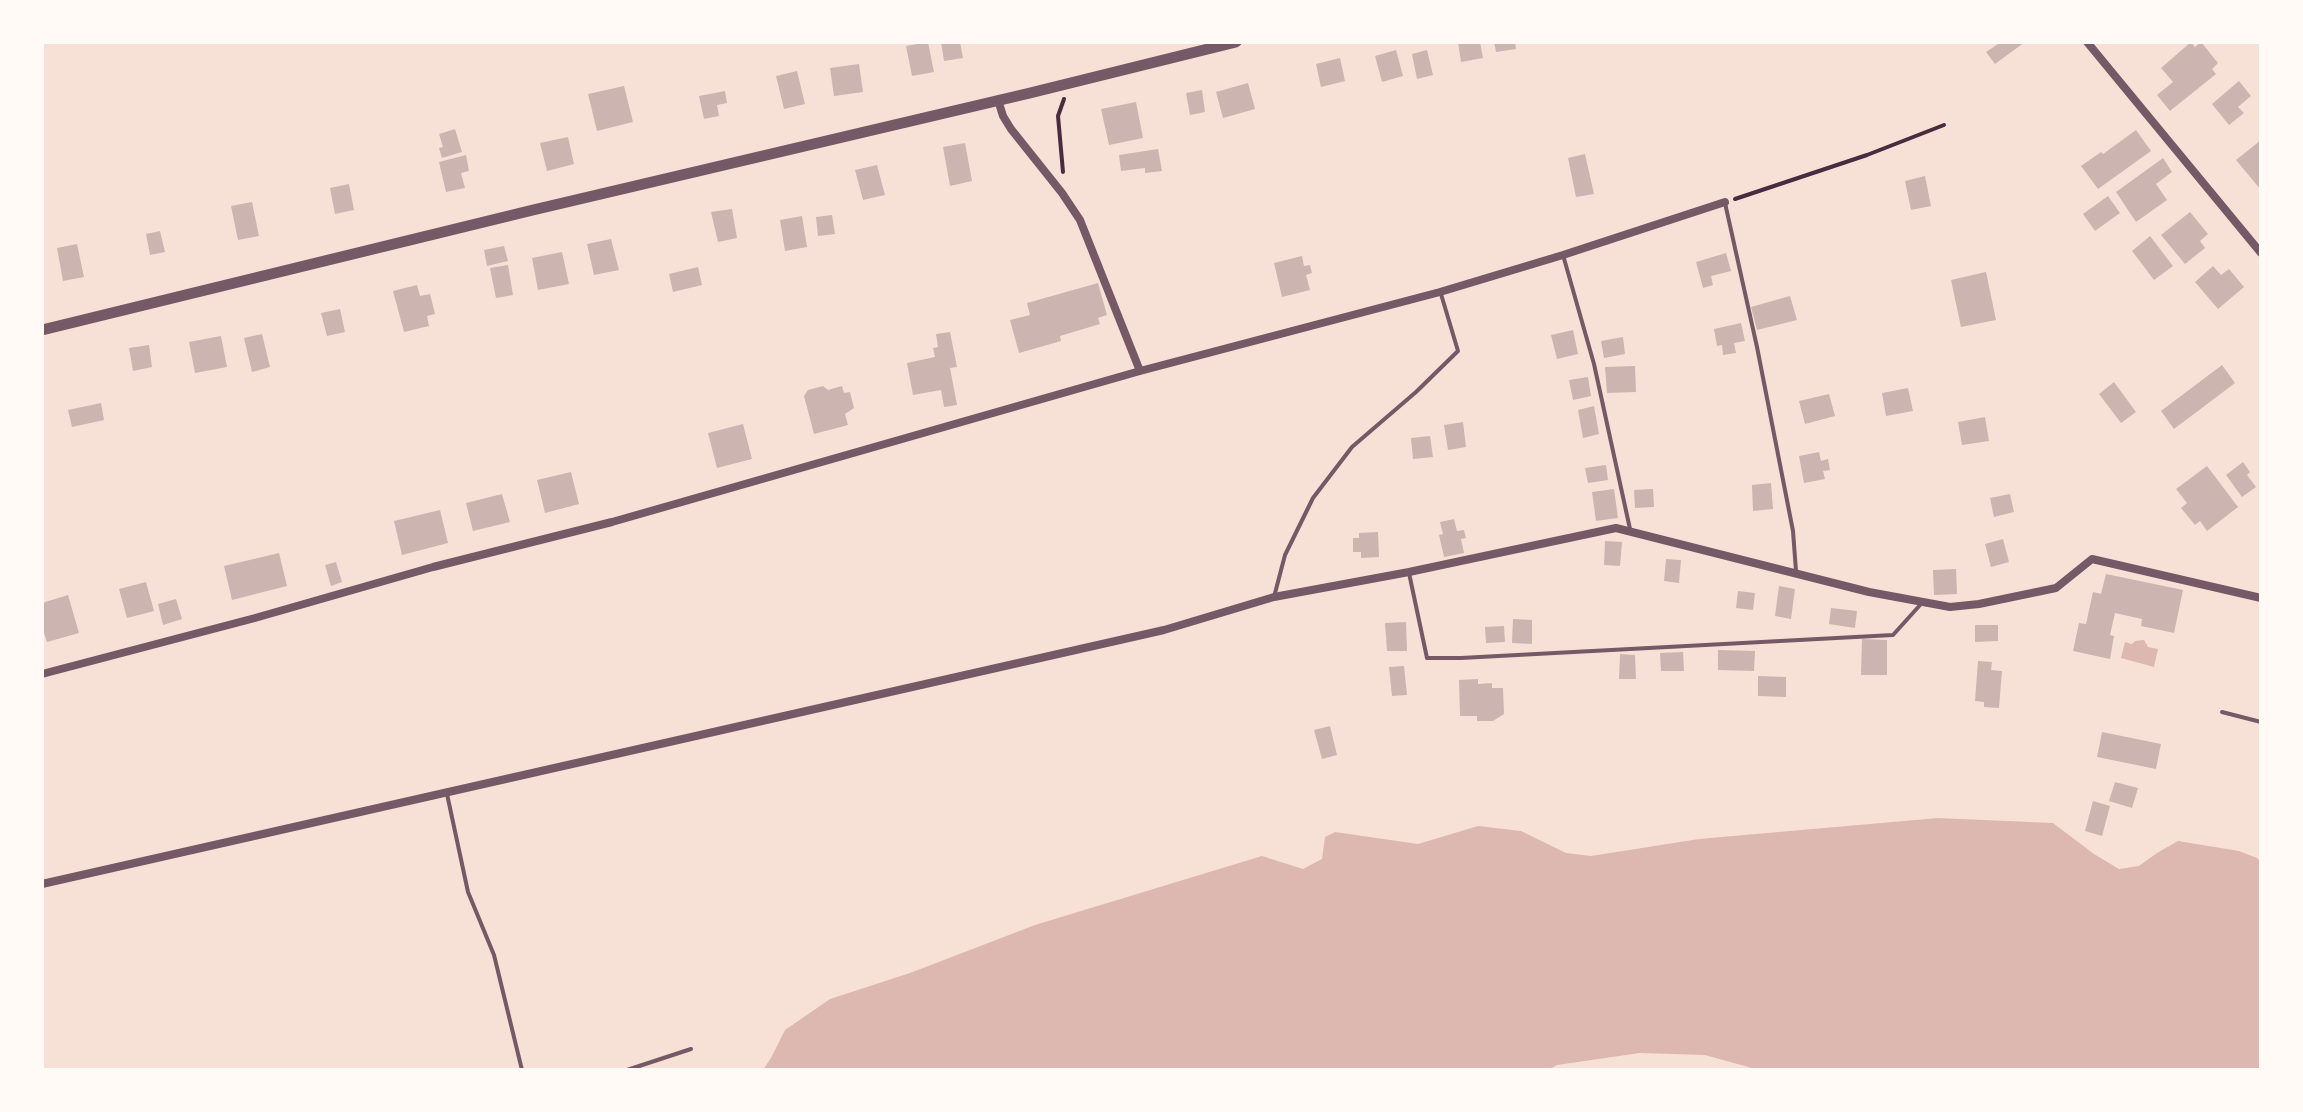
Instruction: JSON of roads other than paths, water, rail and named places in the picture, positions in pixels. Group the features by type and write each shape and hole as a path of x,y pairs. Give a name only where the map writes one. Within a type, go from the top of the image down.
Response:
{"street":[{"path":"42,330 1236,42"},
{"path":"2087,42 2261,253"},
{"path":"998,100 1011,129 1080,220 1140,371"},
{"path":"42,674 433,567 612,522 1140,371 1440,292 1725,202"},
{"path":"42,884 1164,630 1274,597 1616,528 1869,592 1950,607 2056,588 2092,559 2261,598"}],"lane":[{"path":"1725,202 1793,531 1796,574"},
{"path":"1563,255 1594,364 1630,532"},
{"path":"1274,597 1285,555 1313,498 1352,447 1458,351 1440,292"},
{"path":"1409,572 1427,658 1893,635 1923,602"},
{"path":"2222,712 2261,722"},
{"path":"447,794 468,892 494,955 522,1070"},
{"path":"627,1070 691,1049"}]}
